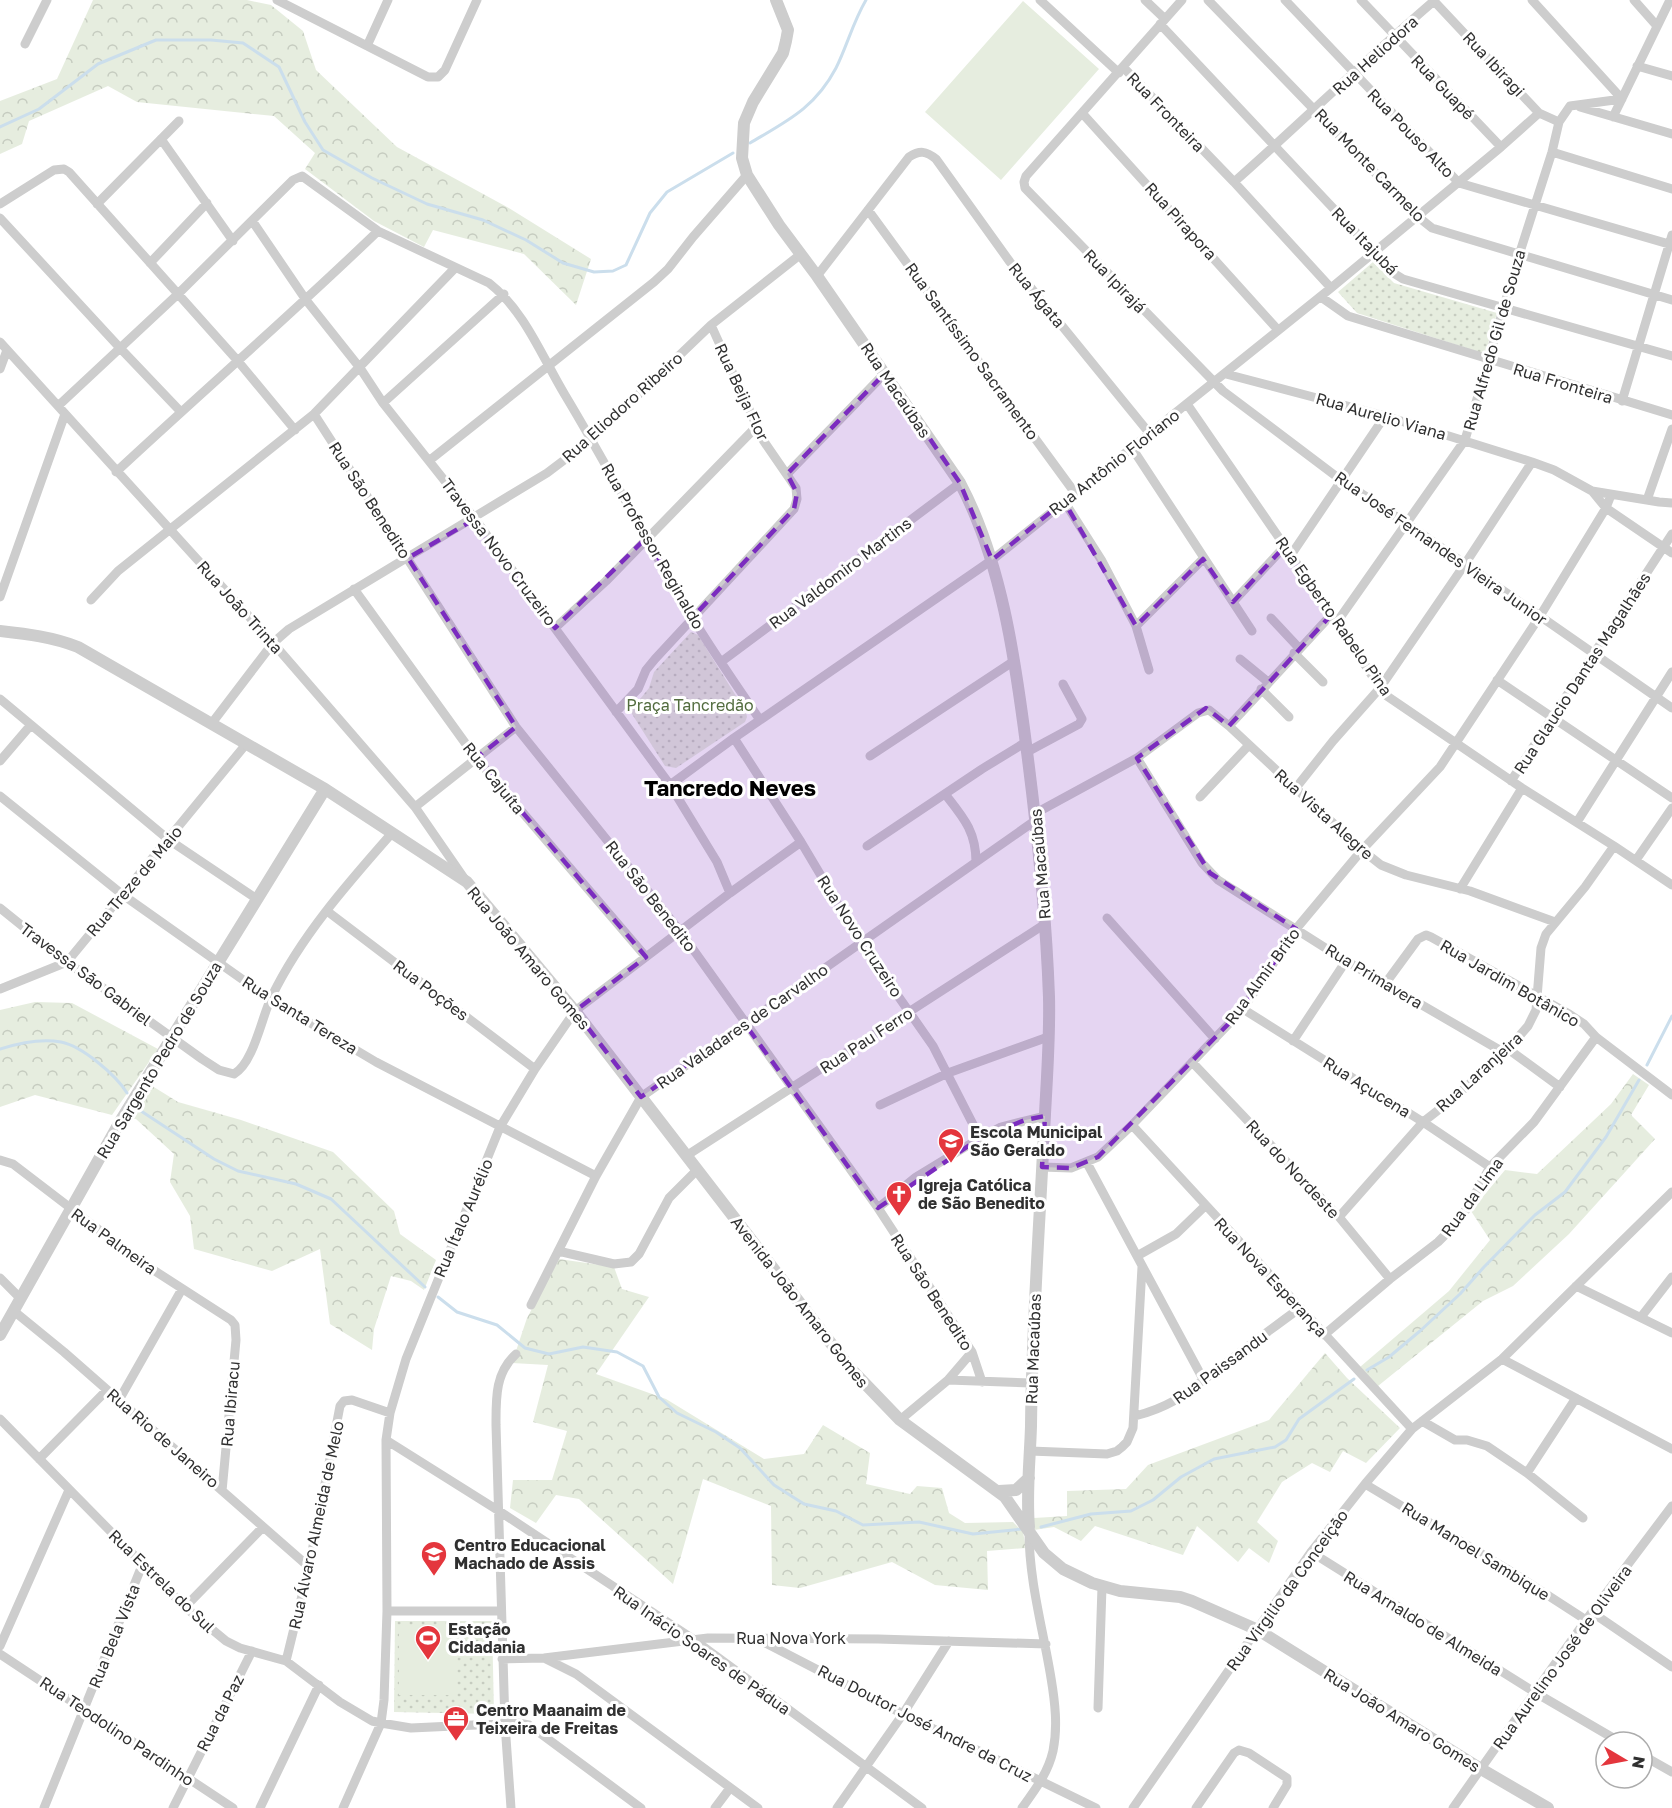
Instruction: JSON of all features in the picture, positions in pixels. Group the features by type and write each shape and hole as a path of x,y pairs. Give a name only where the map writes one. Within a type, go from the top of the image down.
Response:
{"street":[{"path":"25,44 47,0"},
{"path":"277,0 299,5 367,46 428,77 438,77 446,70 477,0"},
{"path":"367,46 388,0"},
{"name":"Rua Macaúbas","path":"776,0 788,30 783,53 753,102 744,123 742,158 747,175 779,225 818,276 960,483 973,508 992,560 1014,661 1027,747 1046,924 1048,1037 1027,1509 1034,1588 1046,1644 1055,1705 1055,1733 1053,1751 1041,1781 1023,1808"},
{"name":"Rua Fronteira","path":"1040,0 1121,70 1234,182 1332,288"},
{"name":"Rua Itajubá","path":"1145,0 1275,146 1395,274 1403,279 1504,309 1672,356"},
{"path":"1082,113 1182,0"},
{"name":"Rua Monte Carmelo","path":"1209,0 1417,216 1432,228 1672,300"},
{"name":"Rua Pouso Alto","path":"1285,0 1459,183 1671,242"},
{"name":"Rua Guapé","path":"1361,0 1501,147"},
{"name":"Rua Heliodora","path":"1234,182 1434,0"},
{"name":"Rua Ibiragi","path":"1434,0 1539,113 1559,122"},
{"path":"1532,0 1622,99"},
{"path":"1634,0 1657,26"},
{"path":"1613,117 1670,0"},
{"path":"1637,66 1672,76"},
{"path":"1559,122 1570,106 1622,99"},
{"path":"1577,106 1672,134"},
{"name":"Rua Ipirajá","path":"1082,113 1026,176 1023,182 1025,188 1214,382"},
{"name":"Rua Pirapora","path":"1082,113 1278,330"},
{"name":"Rua Antônio Floriano","path":"670,785 734,738 992,560 1321,297 1373,251 1459,183 1539,113"},
{"path":"97,204 179,121"},
{"name":"Rua Alfredo Gil de Souza","path":"1229,726 1297,650 1334,618 1465,440 1559,122"},
{"path":"161,139 233,241"},
{"name":"Rua Ágata","path":"868,210 909,157 917,152 928,153 936,159 1010,262 1150,434"},
{"path":"1551,152 1672,189"},
{"path":"0,204 54,170 64,169 69,172 237,360 295,430"},
{"path":"430,460 588,336 661,275 747,175"},
{"name":"Rua Professor Reginaldo","path":"253,222 293,180 302,176 378,231 489,283 504,294 532,336 547,366 592,439 692,618 760,720"},
{"path":"150,263 207,203"},
{"path":"818,276 868,210"},
{"name":"Rua Santíssimo Sacramento","path":"868,210 1074,493"},
{"path":"0,218 181,412"},
{"path":"58,406 253,222"},
{"name":"Travessa Novo Cruzeiro","path":"253,222 306,300 360,368 383,403 475,519 670,785 717,862 730,893"},
{"path":"116,472 237,360 306,300 378,231"},
{"path":"1622,401 1671,242"},
{"name":"Rua Eliodoro Ribeiro","path":"212,723 273,643 289,629 475,519 547,473 592,439 711,324 801,255"},
{"path":"91,600 118,571 314,414 455,268"},
{"path":"383,403 504,294"},
{"name":"Rua Fronteira","path":"1321,297 1348,316 1672,416"},
{"name":"Rua Beija Flor","path":"692,618 794,508 797,499 796,488 763,440 711,324"},
{"name":"Rua João Trinta","path":"0,342 273,643 415,807 467,882"},
{"path":"0,369 7,350"},
{"path":"787,474 885,373"},
{"name":"Rua Aurelio Viana","path":"1226,374 1385,416 1465,440 1554,470 1592,491 1672,502"},
{"name":"Rua José Fernandes Vieira Junior","path":"1214,382 1341,480 1672,708"},
{"name":"Rua Egberto Rabelo Pina","path":"1187,404 1380,688 1396,704 1672,885"},
{"path":"0,597 65,414"},
{"name":"Rua São Benedito","path":"314,414 516,727 680,931 878,1208 972,1352 982,1382"},
{"path":"1291,555 1385,416"},
{"path":"555,628 606,581 646,537 757,426"},
{"path":"1647,500 1672,429"},
{"path":"1132,448 1252,631"},
{"path":"1295,789 1333,741 1380,688 1466,564 1532,462"},
{"name":"Rua Valdomiro Martins","path":"721,662 960,483"},
{"path":"1592,491 1606,508 1668,551"},
{"name":"Rua Almir Brito","path":"1087,1164 1098,1157 1132,1125 1243,1009 1296,929 1362,850 1432,777 1540,616 1606,508 1611,495"},
{"path":"1064,501 1102,561 1136,626 1149,670"},
{"name":"Rua Glaucio Dantas Magalhães","path":"1511,781 1668,551 1672,534"},
{"path":"1233,602 1285,546"},
{"path":"1136,626 1203,559"},
{"name":"Rua Cajuíta","path":"354,589 476,758 646,957"},
{"path":"616,712 638,689 646,670 692,618"},
{"path":"1271,618 1323,682"},
{"path":"0,631 32,634 78,647 247,743"},
{"path":"1240,659 1289,717"},
{"path":"870,756 1014,661"},
{"path":"1576,822 1672,672"},
{"path":"1497,680 1672,798"},
{"path":"867,846 945,794 1027,747 1079,724 1082,719 1063,684"},
{"path":"0,699 169,840 257,899"},
{"name":"Rua Valadares de Carvalho","path":"531,1305 596,1176 641,1097 976,862 1036,816 1137,758 1202,710 1213,712"},
{"name":"Rua Vista Alegre","path":"1213,712 1381,865 1555,922"},
{"path":"0,761 30,726"},
{"path":"415,807 516,727"},
{"name":"Rua Novo Cruzeiro","path":"734,738 801,842 861,943 933,1046 980,1138"},
{"name":"Rua João Amaro Gomes","path":"247,743 325,789 467,882 575,1011 641,1097"},
{"name":"Rua Treze de Maio","path":"0,989 67,962 247,743"},
{"path":"1200,797 1249,745"},
{"name":"Rua Primavera","path":"1137,758 1202,863 1226,886 1385,984 1506,1051 1560,1087"},
{"path":"1460,889 1522,788"},
{"name":"Rua Sargento Pedro de Souza","path":"0,1335 121,1120 325,789"},
{"path":"945,794 967,822 973,835 976,845 976,862"},
{"name":"Rua Santa Tereza","path":"0,796 123,895 270,999 376,1062 596,1176"},
{"path":"1636,860 1672,808"},
{"path":"270,999 299,950 327,911 392,833"},
{"name":"Rua Ítalo Aurélio","path":"343,1808 381,1723 384,1700 387,1611 386,1440 390,1413 406,1359 423,1314 500,1127 535,1069 575,1011 801,842"},
{"name":"Rua Laranjeira","path":"1340,1217 1423,1122 1455,1097 1506,1051 1528,1026 1536,1010 1541,948 1546,934 1585,887 1614,846"},
{"name":"Travessa São Gabriel","path":"0,908 67,962 219,1070 234,1074 239,1071 258,1035 270,999"},
{"name":"Rua Poções","path":"327,911 535,1069"},
{"path":"1107,918 1215,1040"},
{"name":"Rua Pau Ferro","path":"686,1155 1046,924"},
{"name":"Rua Jardim Botânico","path":"1385,984 1418,939 1426,935 1569,1014 1672,1095"},
{"path":"1293,1041 1346,961"},
{"name":"Rua Açucena","path":"1243,1009 1423,1122 1490,1167"},
{"name":"Rua da Lima","path":"1324,1335 1438,1242 1455,1225 1490,1167 1534,1122 1596,1036"},
{"path":"880,1105 948,1073 1048,1037"},
{"name":"Rua do Nordeste","path":"1192,1062 1340,1217 1390,1279"},
{"name":"Avenida João Amaro Gomes","path":"641,1097 850,1368 900,1420 999,1491 1050,1559 1072,1573 1102,1587 1192,1601 1258,1630"},
{"path":"878,1208 916,1177 980,1138 1001,1127 1045,1116"},
{"name":"Rua Nova Esperança","path":"1132,1125 1412,1429"},
{"name":"Rua Palmeira","path":"0,1160 13,1164 70,1210 182,1289 231,1320"},
{"path":"1042,1167 1071,1168 1087,1164 1203,1379"},
{"path":"558,1251 614,1264 631,1262 639,1254 669,1198 697,1170"},
{"name":"Rua Virgilio da Conceição","path":"1133,1808 1311,1552 1412,1429 1502,1359 1672,1192"},
{"path":"1137,1256 1176,1234 1205,1206"},
{"path":"1030,1450 1112,1453 1127,1442 1135,1416 1142,1267"},
{"path":"1641,1317 1672,1277"},
{"path":"0,1278 21,1299"},
{"path":"1576,1286 1672,1334"},
{"path":"119,1400 182,1289"},
{"name":"Rua Paissandu","path":"1135,1416 1174,1402 1190,1392 1203,1379 1300,1308"},
{"name":"Rua Rio de Janeiro","path":"15,1312 107,1389 309,1567"},
{"name":"Rua Ibiracu","path":"222,1491 236,1340 235,1325 231,1320"},
{"path":"900,1420 948,1380 972,1352"},
{"path":"512,1807 502,1659 496,1400 502,1371 516,1354"},
{"path":"1502,1359 1672,1449"},
{"path":"948,1380 1031,1383"},
{"path":"39,1459 107,1389"},
{"path":"1527,1473 1576,1398"},
{"name":"Rua Álvaro Almeida de Melo","path":"286,1661 309,1567 340,1406 347,1400 355,1401 390,1413"},
{"name":"Rua Estrela do Sul","path":"0,1419 185,1607 213,1633 226,1641 286,1661 359,1714 381,1723 411,1728 518,1723 538,1730 640,1808"},
{"path":"1422,1421 1455,1440 1467,1440 1487,1446 1527,1473 1583,1518"},
{"name":"Rua Inácio Soares de Pádua","path":"386,1440 499,1511 693,1640 922,1808"},
{"path":"999,1491 1016,1490 1029,1478"},
{"name":"Rua Manoel Sambique","path":"1365,1484 1672,1667"},
{"path":"0,1646 69,1490"},
{"name":"Rua Aurelino José de Oliveira","path":"1453,1808 1536,1694 1589,1616 1672,1506"},
{"path":"185,1607 263,1527"},
{"name":"Rua Arnaldo de Almeida","path":"1311,1552 1536,1694 1599,1730"},
{"name":"Rua Bela Vista","path":"44,1808 143,1563"},
{"path":"1098,1708 1102,1587"},
{"path":"387,1611 501,1611"},
{"name":"Rua João Amaro Gomes","path":"1258,1630 1481,1769 1548,1808"},
{"name":"Rua Nova York","path":"502,1659 544,1658 693,1640 755,1637 1046,1644"},
{"name":"Rua Doutor José Andre da Cruz","path":"755,1637 903,1714 1096,1808"},
{"path":"837,1808 903,1714 949,1641"},
{"name":"Rua da Paz","path":"172,1808 252,1651"},
{"name":"Rua Teodolino Pardinho","path":"0,1654 85,1708 233,1808"},
{"path":"544,1658 576,1674 758,1808"},
{"path":"260,1808 319,1685"},
{"path":"1196,1808 1234,1753 1239,1750 1249,1753 1287,1778 1286,1789 1273,1808"},
{"path":"1654,1762 1672,1772"},
{"path":"715,1808 730,1788"}],"highlighted area":[{"path":"885,373 960,483 992,560 1064,501 1136,626 1203,559 1233,602 1285,546 1332,614 1229,726 1206,708 1137,758 1210,873 1296,929 1243,1009 1098,1157 1071,1168 1042,1167 1045,1116 1025,1120 980,1138 878,1208 745,1024 641,1097 575,1011 646,957 476,758 516,727 408,558 475,519 555,628 647,537 692,618 794,509 797,493 787,474"}],"green space":[{"path":"93,0 247,0 271,5 303,31 316,70 397,147 507,207 591,259 576,305 524,254 433,230 424,247 374,221 305,169 315,153 274,116 137,102 108,86 29,121 22,144 0,154 0,101 57,79"},
{"path":"1023,1 1099,69 1001,180 925,112"},
{"path":"1373,262 1394,283 1497,313 1485,354 1357,313 1338,292"},
{"name":"Praça Tancredão","path":"691,632 698,635 747,717 745,722 676,768 665,766 632,714 632,709 649,688 654,672"},
{"path":"35,1002 72,1003 158,1049 112,1115 35,1095 0,1107 0,1010"},
{"path":"1633,1074 1649,1085 1631,1115 1655,1139 1569,1234 1513,1286 1483,1301 1378,1386 1360,1367 1449,1291 1490,1240 1471,1211 1505,1170 1537,1174 1611,1104"},
{"path":"149,1084 178,1102 241,1120 333,1152 394,1211 400,1234 436,1260 424,1290 411,1281 391,1276 374,1329 372,1350 330,1324 320,1249 272,1271 194,1249 190,1216 170,1182 174,1154 136,1119 129,1118"},
{"path":"559,1259 614,1267 622,1289 649,1297 596,1374 666,1399 764,1459 804,1454 823,1425 870,1453 866,1484 910,1494 917,1486 942,1488 949,1513 965,1523 1013,1522 1023,1532 1026,1548 987,1551 988,1590 935,1585 892,1562 800,1588 772,1585 771,1506 703,1479 673,1584 579,1499 556,1495 536,1523 510,1508 513,1480 552,1480 567,1431 533,1422 548,1365 512,1363 527,1318"},
{"path":"1325,1353 1347,1378 1400,1428 1366,1463 1343,1451 1330,1472 1312,1463 1282,1482 1257,1522 1278,1541 1269,1563 1249,1548 1238,1562 1197,1526 1183,1555 1095,1526 1081,1541 1054,1527 1034,1530 1034,1518 1067,1516 1067,1491 1126,1489 1148,1465 1269,1420"},
{"path":"395,1621 492,1621 494,1714 394,1712"},
{"name":"Estação Cidadania","path":"399,1627 457,1627 457,1695 399,1695"}],"waterway":[{"path":"750,143 799,112 819,94 836,68 866,0"},
{"path":"0,127 39,109 98,64 156,40 211,40 243,43 279,67 305,122 323,150 372,178 427,204 483,220 526,240 563,263 594,272 613,271 626,265 650,213 667,192 733,153"},
{"path":"1647,1065 1672,1016"},
{"path":"0,1049 37,1041 61,1042 79,1049 98,1062 127,1093"},
{"path":"1367,1370 1389,1357 1420,1331 1460,1294 1535,1215 1565,1192 1606,1137 1639,1080"},
{"path":"138,1109 214,1159 238,1171 296,1184 331,1199 425,1287"},
{"path":"438,1297 457,1312 497,1325 525,1348 549,1354 583,1347 617,1352 643,1366 659,1397 677,1413 716,1432 740,1448 774,1485 804,1504 836,1511 863,1525 919,1522 973,1534 1022,1529"},
{"path":"1041,1527 1091,1514 1131,1511 1153,1500 1181,1477 1214,1459 1275,1447 1286,1440 1299,1419 1354,1379"}],"place":[{"name":"Escola Municipal São Geraldo","path":"951,1164"},
{"name":"Igreja Católica de São Benedito","path":"899,1217"},
{"name":"Centro Educacional Machado de Assis","path":"434,1577"},
{"name":"Estação Cidadania","path":"428,1661"},
{"name":"Centro Maanaim de Teixeira de Freitas","path":"456,1742"}],"district":[{"name":"Tancredo Neves","path":"730,787"}]}
